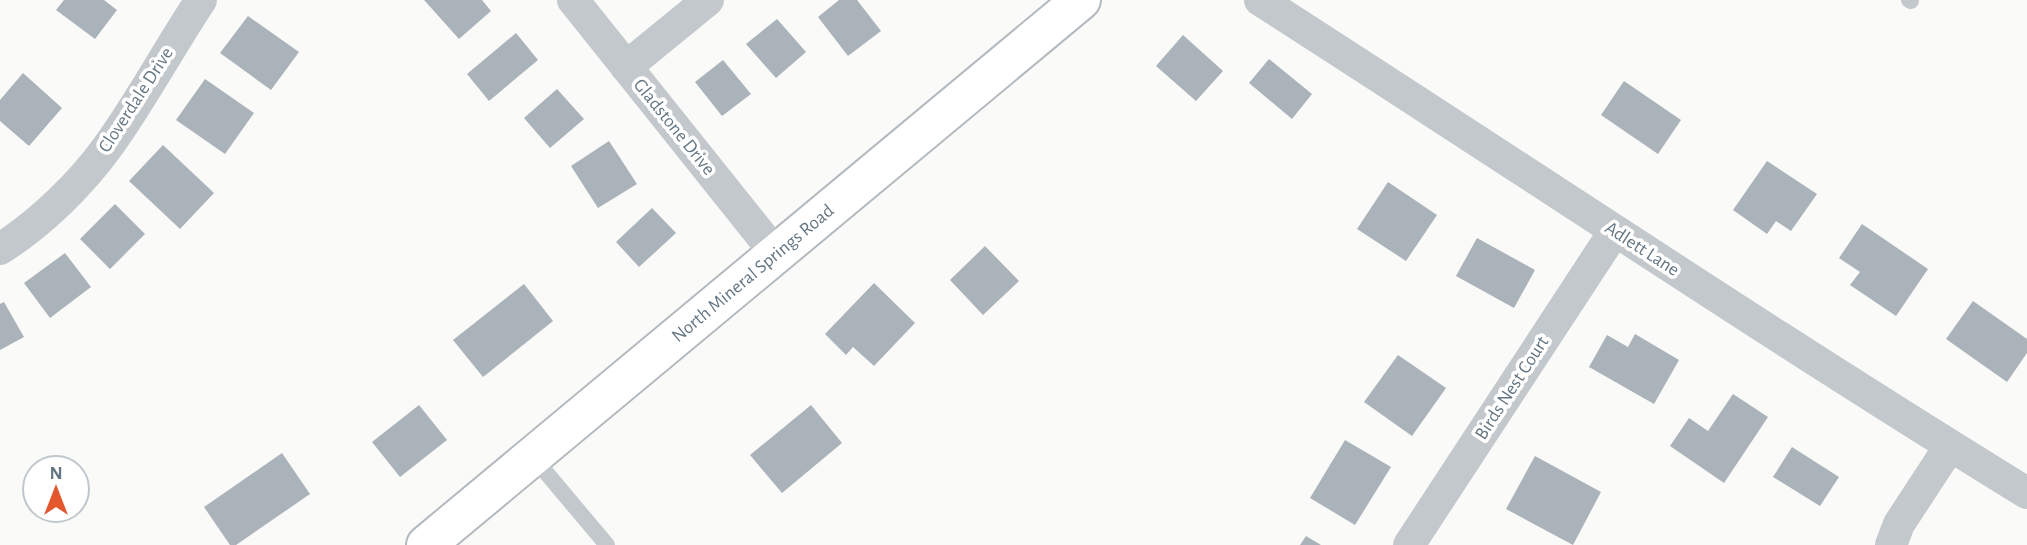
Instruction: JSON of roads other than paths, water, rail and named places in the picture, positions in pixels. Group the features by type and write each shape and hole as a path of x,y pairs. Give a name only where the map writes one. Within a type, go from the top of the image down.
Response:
{"street":[{"name":"Cloverdale Drive","path":"0,249 16,239 66,194 108,147 200,0"},
{"name":"Gladstone Drive","path":"573,0 776,254"},
{"path":"626,66 708,0"},
{"name":"North Mineral Springs Road","path":"426,545 1081,0"},
{"name":"Adlett Lane","path":"1260,0 1441,116 1614,232 2027,493"},
{"name":"Birds Nest Court","path":"1409,545 1614,232"},
{"path":"1891,545 1899,524 1950,446"}],"lane":[{"path":"533,457 607,545"}]}
